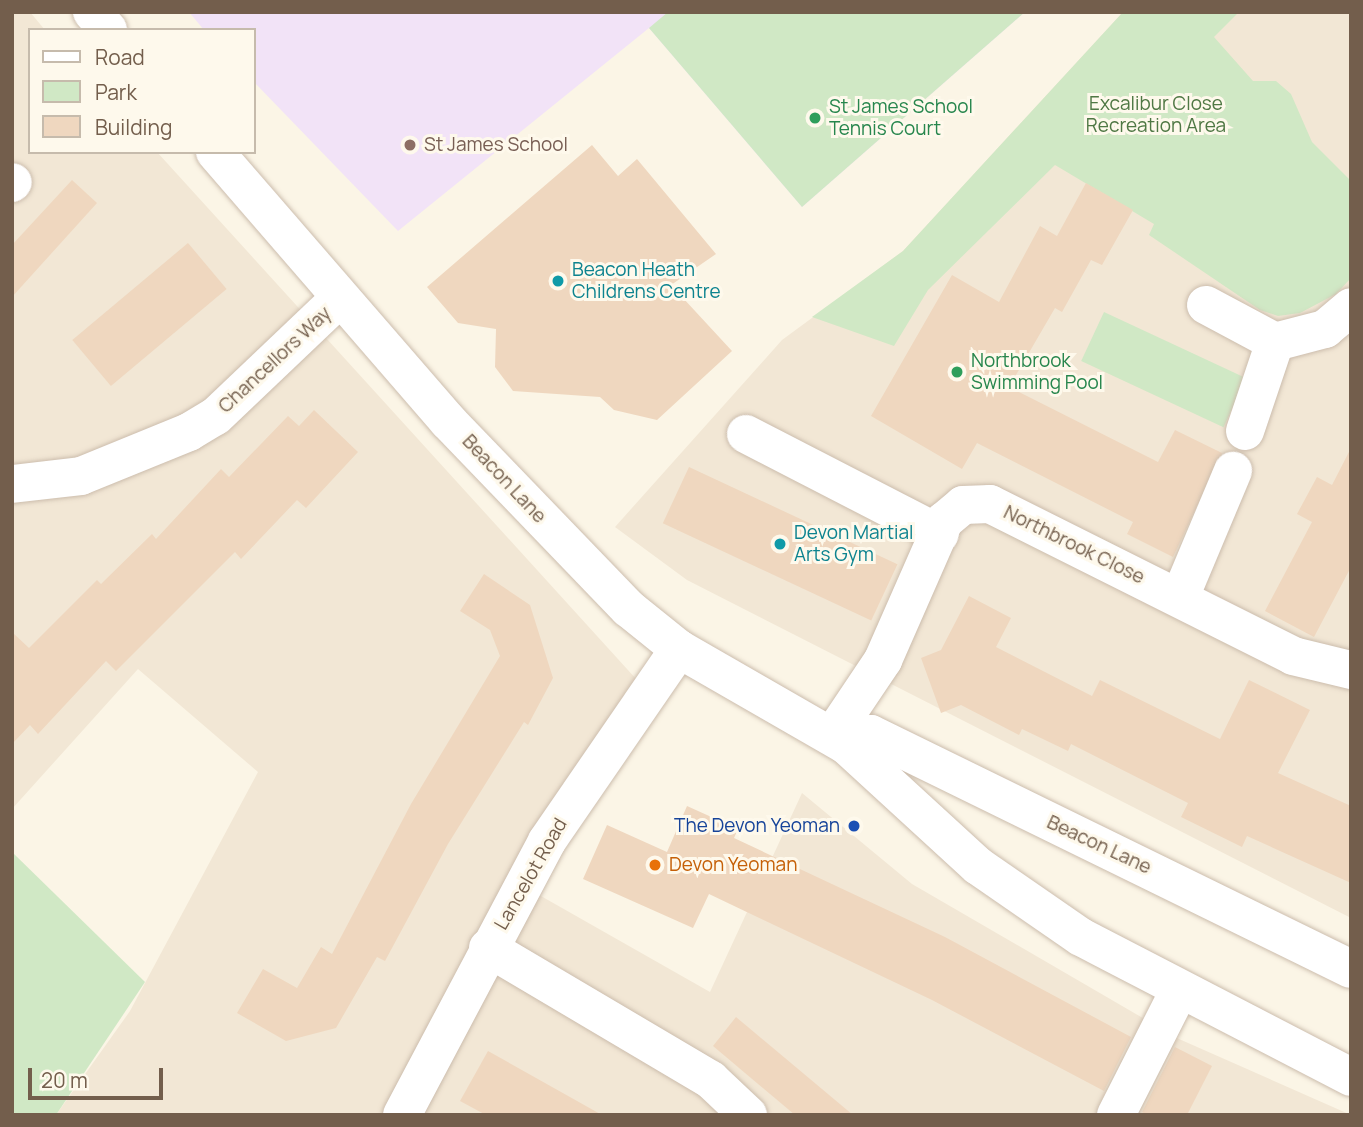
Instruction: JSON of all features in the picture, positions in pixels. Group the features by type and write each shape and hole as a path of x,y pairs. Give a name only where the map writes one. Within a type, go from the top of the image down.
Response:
{"street":[{"path":"92,12 106,28"},
{"name":"Beacon Lane","path":"217,154 340,299 577,556 679,649 839,740 978,866 1081,937 1351,1077"},
{"name":"Chancellors Way","path":"15,493 113,465 207,421 340,299"},
{"path":"1206,305 1275,342 1325,329 1351,307"},
{"path":"1245,431 1275,342"},
{"path":"746,434 940,534"},
{"path":"1180,597 1233,471"},
{"name":"Northbrook Close","path":"839,740 883,660 944,521 963,505 989,504 1180,597 1293,656 1351,670"},
{"name":"Lancelot Road","path":"405,1114 488,948 547,842 679,649"},
{"name":"Beacon Lane","path":"839,740 871,734 1351,969"},
{"path":"488,948 711,1080 748,1115"},
{"path":"1116,1115 1180,989"}],"shaded area":[{"path":"12,12 30,12 43,28 28,28 28,154 159,154 637,680 518,883 710,992 802,793 912,884 1179,1039 1351,1115 56,1115 130,1011 258,772 138,669 12,809"},
{"name":"St James School","path":"189,12 1025,12 802,207 649,28 398,231 256,84 256,28 202,28"},
{"path":"1123,12 1351,12 1351,918 687,580 615,527 782,340 903,251"}],"green space":[{"name":"St James School Tennis Court","path":"668,12 1025,12 802,207 649,28"},
{"name":"Excalibur Close Recreation Area","path":"1123,12 1239,12 1214,37 1253,81 1276,81 1291,94 1312,142 1351,181 1351,278 1336,294 1300,313 1278,316 1260,310 1149,235 1154,224 1055,165 928,290 894,346 812,317 903,251"},
{"path":"1104,312 1246,378 1223,427 1081,361"},
{"path":"12,852 145,982 56,1115 12,1115"}],"building":[{"name":"Beacon Heath Childrens Centre","path":"592,145 618,176 637,159 716,254 671,285 732,351 657,420 614,410 600,397 513,391 495,367 496,329 458,323 427,287"},
{"path":"72,180 97,203 12,297 12,245"},
{"path":"1086,183 1133,210 1102,265 1091,260 1062,312 1055,308 1009,387 1158,462 1175,430 1222,453 1173,557 1127,534 1133,522 977,443 962,469 871,416 952,275 999,302 1040,226 1057,236"},
{"path":"188,243 227,289 111,386 72,340"},
{"path":"314,410 358,452 306,508 297,500 241,559 235,552 116,671 106,661 38,734 30,725 12,744 12,632 29,648 97,580 101,584 152,534 156,539 221,469 229,477 288,416 299,426"},
{"path":"1351,448 1351,567 1314,637 1265,611 1312,522 1297,514 1317,477 1332,485"},
{"name":"Devon Martial Arts Gym","path":"689,467 897,564 871,620 663,523"},
{"path":"484,574 530,605 553,678 528,725 524,722 448,844 385,961 377,957 336,1028 286,1041 237,1013 263,969 297,988 321,947 332,954 411,804 500,656 490,630 460,611"},
{"path":"969,596 1011,618 996,647 1092,696 1100,680 1220,739 1249,680 1310,710 1278,773 1351,806 1351,883 1247,836 1242,847 1181,817 1188,803 1071,744 1068,751 1022,729 1019,735 961,705 941,713 921,658 941,650"},
{"path":"687,806 738,829 734,838 945,937 1131,1037 1104,1091 932,1000 709,894 693,928 583,879 607,825 667,852"},
{"path":"736,1017 853,1115 795,1115 713,1046"},
{"path":"1175,1047 1212,1066 1187,1115 1147,1115 1142,1112"},
{"path":"488,1051 602,1115 486,1115 460,1101"}],"place":[{"name":"St James School Tennis Court","path":"815,118"},
{"name":"St James School","path":"410,145"},
{"name":"Beacon Heath Childrens Centre","path":"558,281"},
{"name":"Northbrook Swimming Pool","path":"957,372"},
{"name":"Devon Martial Arts Gym","path":"780,544"},
{"name":"The Devon Yeoman","path":"854,826"},
{"name":"Devon Yeoman","path":"655,865"}]}
